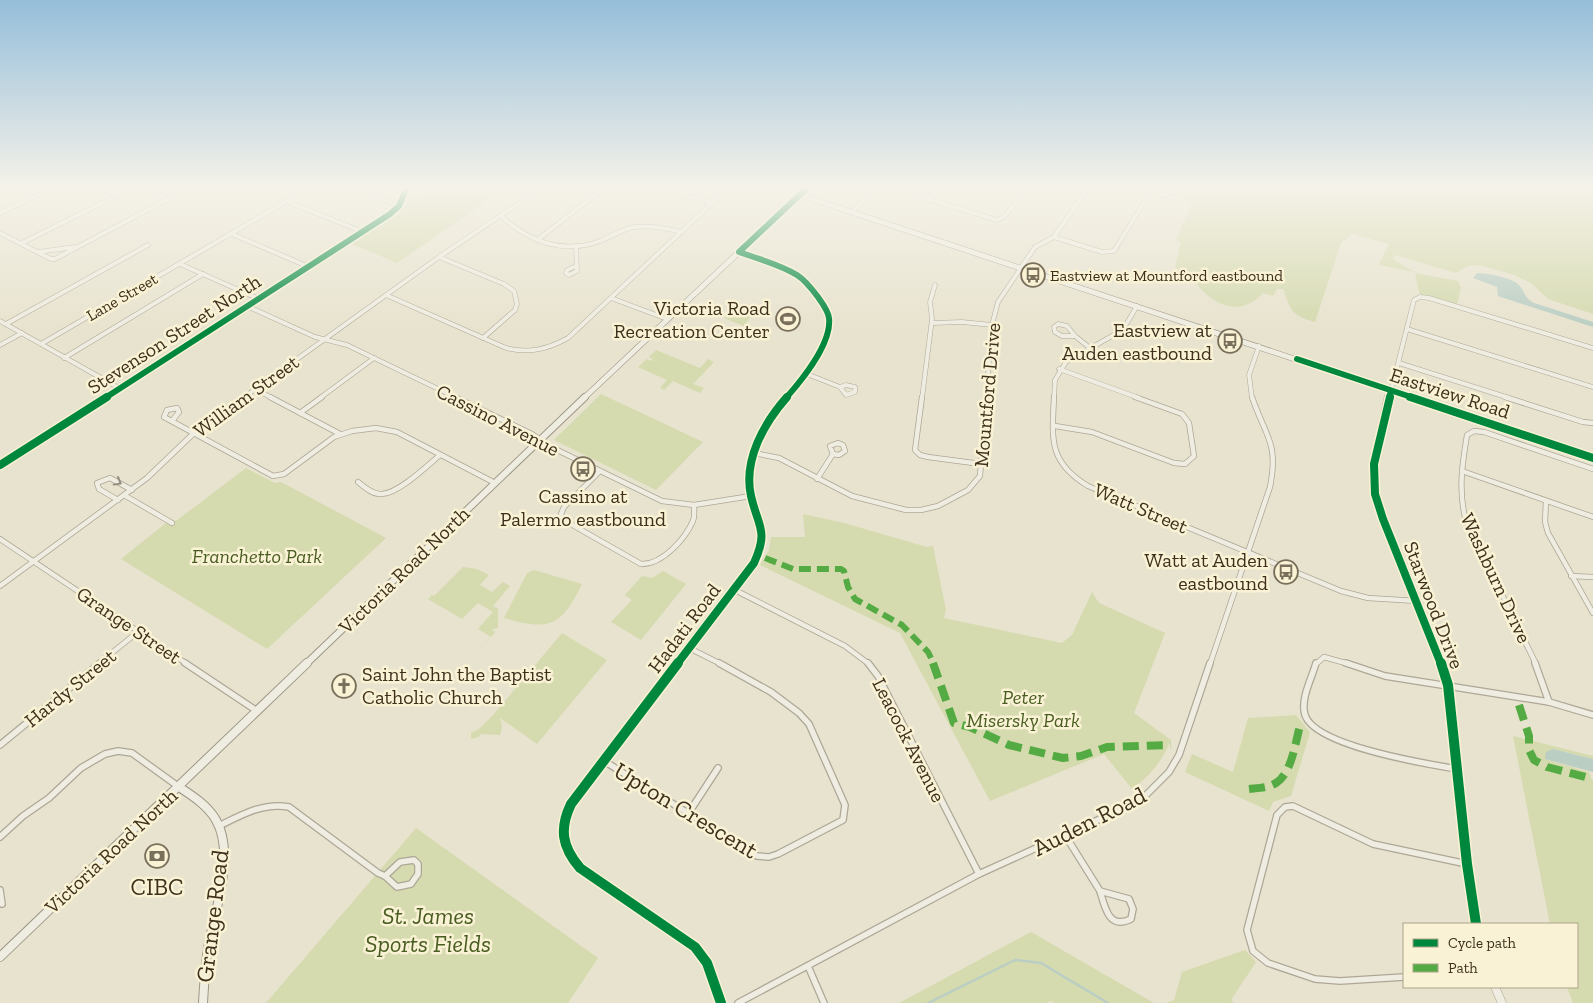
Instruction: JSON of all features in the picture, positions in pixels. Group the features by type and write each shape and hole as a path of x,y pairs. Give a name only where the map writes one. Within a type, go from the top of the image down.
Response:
{"main road":[{"name":"Stevenson Street North","path":"0,466 356,236"},
{"name":"Victoria Road North","path":"1,956 540,440 756,236"},
{"name":"Eastview Road","path":"923,236 1390,391"},
{"name":"Grange Road","path":"179,787 194,797 208,811 219,826 223,846 223,868 206,966 203,1003"}],"street":[{"path":"6,236 54,259 99,236"},
{"path":"22,244 38,236"},
{"name":"Lane Street","path":"41,344 229,236"},
{"path":"236,236 309,267"},
{"name":"William Street","path":"0,586 132,490 194,433 471,236"},
{"path":"527,236 552,245 576,246 593,243 608,236"},
{"path":"537,240 542,236"},
{"path":"386,295 513,350 532,351 549,347 568,338 677,236"},
{"path":"1054,237 1102,252 1114,251 1123,236"},
{"name":"Mountford Drive","path":"754,453 779,458 852,496 906,510 921,510 938,506 972,487 980,476 992,325 998,302 1035,247 1054,237"},
{"path":"6,324 148,245"},
{"path":"37,252 80,246"},
{"path":"576,246 576,266"},
{"name":"Hadati Road","path":"720,1003 706,964 695,947 580,868 569,857 563,844 562,831 563,818 571,804 754,563 762,547 764,536 751,496 750,474 754,453 763,426 807,374 813,364 829,321 826,311 806,282 798,275 739,252"},
{"path":"439,257 504,284 514,291 517,304 515,310 483,338"},
{"path":"180,264 259,299"},
{"path":"64,358 203,274"},
{"path":"935,285 930,302 932,323 915,450 920,455 981,464"},
{"name":"Starwood Drive","path":"1476,923 1467,864 1458,770 1445,670 1383,519 1374,486 1375,456 1414,300 1417,298 1426,297 1593,348"},
{"path":"611,298 667,319"},
{"name":"Cassino Avenue","path":"249,306 324,339 347,345 532,434 600,471 662,501 694,505 751,496"},
{"path":"1055,426 1092,432 1174,463 1185,464 1194,456 1189,423 1182,414 1059,369 1072,356 1108,340 1120,332 1128,324 1137,306"},
{"path":"0,321 120,388"},
{"path":"932,323 962,322 992,325"},
{"path":"1075,336 1059,335 1055,332 1054,327 1058,324 1067,326 1075,336 1090,348"},
{"path":"1407,329 1593,387"},
{"path":"0,345 22,333"},
{"name":"Auden Road","path":"738,1003 979,874 1145,796 1157,786 1173,767 1187,734 1270,487 1274,464 1271,441 1254,404 1248,381 1250,368 1259,346"},
{"path":"300,413 374,358"},
{"path":"1399,363 1583,422 1593,423"},
{"name":"Watt Street","path":"1059,369 1055,380 1055,448 1061,464 1076,479 1088,486 1249,553 1356,595 1417,601"},
{"path":"807,374 840,387"},
{"path":"255,389 340,434"},
{"name":"Eastview Road","path":"1390,391 1593,458"},
{"path":"172,421 278,477 328,440 340,434 365,428 386,429 397,432 495,483"},
{"name":"Washburn Drive","path":"1549,702 1533,657 1466,520 1459,491 1468,435 1474,431 1484,432 1593,468"},
{"path":"817,479 833,454"},
{"path":"358,482 376,493 387,494 420,472 440,455"},
{"path":"600,471 564,507 561,518 563,521 641,564 652,565 661,560 694,519 694,505"},
{"path":"1462,471 1593,517"},
{"path":"118,500 99,489 97,483 110,478 132,490"},
{"path":"124,495 172,523"},
{"path":"1546,500 1545,522 1548,533 1593,613"},
{"name":"Grange Street","path":"0,539 257,711"},
{"path":"1571,576 1593,577"},
{"name":"Leacock Avenue","path":"733,589 845,646 867,662 878,676 979,874"},
{"name":"Hardy Street","path":"0,744 139,631"},
{"name":"Upton Crescent","path":"604,761 754,856 769,858 838,825 842,820 845,813 841,796 804,716 794,706 779,696 689,648"},
{"path":"1458,770 1382,756 1364,750 1321,730 1308,720 1305,714 1305,706 1316,662 1324,657 1335,658 1364,670 1386,676 1549,702 1593,715"},
{"path":"0,837 26,814 38,808 86,765 111,751 122,750 132,753 179,787"},
{"path":"688,814 718,768"},
{"path":"219,826 249,812 283,805 289,807 378,873 385,876 394,886 406,888 416,880 419,872 418,864 414,860 404,860 385,876"},
{"path":"1403,977 1336,980 1305,978 1268,964 1251,950 1247,930 1277,815 1285,807 1293,806 1373,844 1467,864"},
{"path":"1064,835 1100,891 1107,913 1114,921 1123,923 1131,919 1134,911 1131,902 1125,895 1117,893 1106,894 1100,891"},
{"path":"0,890 2,904"},
{"path":"808,966 824,1003"},
{"path":"1495,988 1502,1003"}],"green space":[{"path":"364,236 436,236 397,263 352,244"},
{"path":"1178,236 1350,236 1341,243 1315,322 1301,317 1293,311 1283,289 1277,289 1273,296 1263,293 1257,299 1243,306 1229,306 1214,300 1186,274 1175,268 1181,242 1176,240"},
{"path":"1359,236 1593,236 1593,314 1548,299 1531,283 1514,275 1479,265 1468,266 1456,273 1395,255 1393,259 1414,272 1379,265 1389,244"},
{"path":"1415,273 1458,281 1461,288 1457,304 1421,295"},
{"path":"744,304 758,306 744,326 724,318 731,311 735,313"},
{"path":"656,350 700,368 708,359 714,362 693,384 704,388 700,393 673,381 664,390 660,388 667,380 638,367 647,359 651,361 653,359 649,357"},
{"path":"601,394 703,442 656,490 554,440"},
{"name":"Franchetto Park","path":"246,468 275,483 281,482 386,538 267,649 121,559 171,519 176,521"},
{"name":"Peter Misersky Park","path":"803,514 844,523 927,547 933,546 946,610 944,618 1062,643 1072,635 1092,592 1099,603 1165,633 1134,713 1171,740 1160,761 1132,789 1104,754 990,801 900,633 760,565 769,550 771,537 805,537"},
{"path":"463,567 477,569 489,575 480,585 492,592 503,582 510,586 493,606 498,609 498,628 493,629 493,632 496,631 491,637 478,629 493,612 478,603 462,619 428,599 432,595 434,596"},
{"path":"534,570 582,584 567,609 552,622 532,624 504,618 527,573"},
{"path":"663,571 686,584 641,640 611,622 632,600 625,595 642,576 652,578"},
{"path":"562,633 607,660 537,744 500,718 502,727 500,735 481,734 479,737 471,739 471,733 479,729 494,714"},
{"path":"1296,715 1310,732 1291,796 1273,802 1269,811 1185,772 1192,754 1233,772 1248,718"},
{"path":"1513,736 1593,756 1593,759 1553,749 1545,759 1589,772 1593,782 1593,1003 1573,1003 1567,988 1578,988 1578,923 1550,923"},
{"name":"St. James Sports Fields","path":"416,828 598,958 568,1003 266,1003"},
{"path":"1031,932 1154,1003 1055,1003 1051,1001 1046,1003 899,1003"},
{"path":"1245,950 1256,962 1231,1000 1234,1003 1166,1003 1174,1000 1182,972"}],"shaded area":[{"path":"1477,273 1506,278 1516,282 1530,301 1593,322 1593,327 1498,296 1497,287 1473,278"},
{"path":"1553,749 1593,759 1593,772 1545,759 1546,752"}],"waterway":[{"path":"928,1003 1015,960 1041,963 1108,1003"}],"marked path":[{"path":"765,558 793,569 841,569 844,571 848,587 855,599 902,625 928,652 939,675 946,704 954,723 970,727 1009,745 1063,758 1081,756 1107,747 1171,745"},
{"path":"1519,705 1529,736 1529,750 1534,760 1547,767 1593,779"},
{"path":"1249,789 1270,786 1280,779 1291,757 1300,726 1303,724"}],"cycle path":[{"path":"0,465 356,236"},
{"path":"721,1003 707,963 695,947 580,868 568,853 562,830 571,804 754,563 762,542 762,528 754,506 750,484 755,450 759,437 771,416 813,365 825,337 829,319 821,301 796,274 739,252 756,236"},
{"path":"1297,359 1593,458"},
{"path":"1391,391 1374,464 1375,494 1383,519 1436,647 1448,685 1467,864 1476,923"}],"place":[{"name":"Eastview at Mountford eastbound","path":"1033,275"},
{"name":"Victoria Road Recreation Center","path":"788,319"},
{"name":"Eastview at Auden eastbound","path":"1230,341"},
{"name":"Cassino at Palermo eastbound","path":"583,469"},
{"name":"Watt at Auden eastbound","path":"1286,572"},
{"name":"Saint John the Baptist Catholic Church","path":"344,686"},
{"name":"CIBC","path":"157,856"}]}
